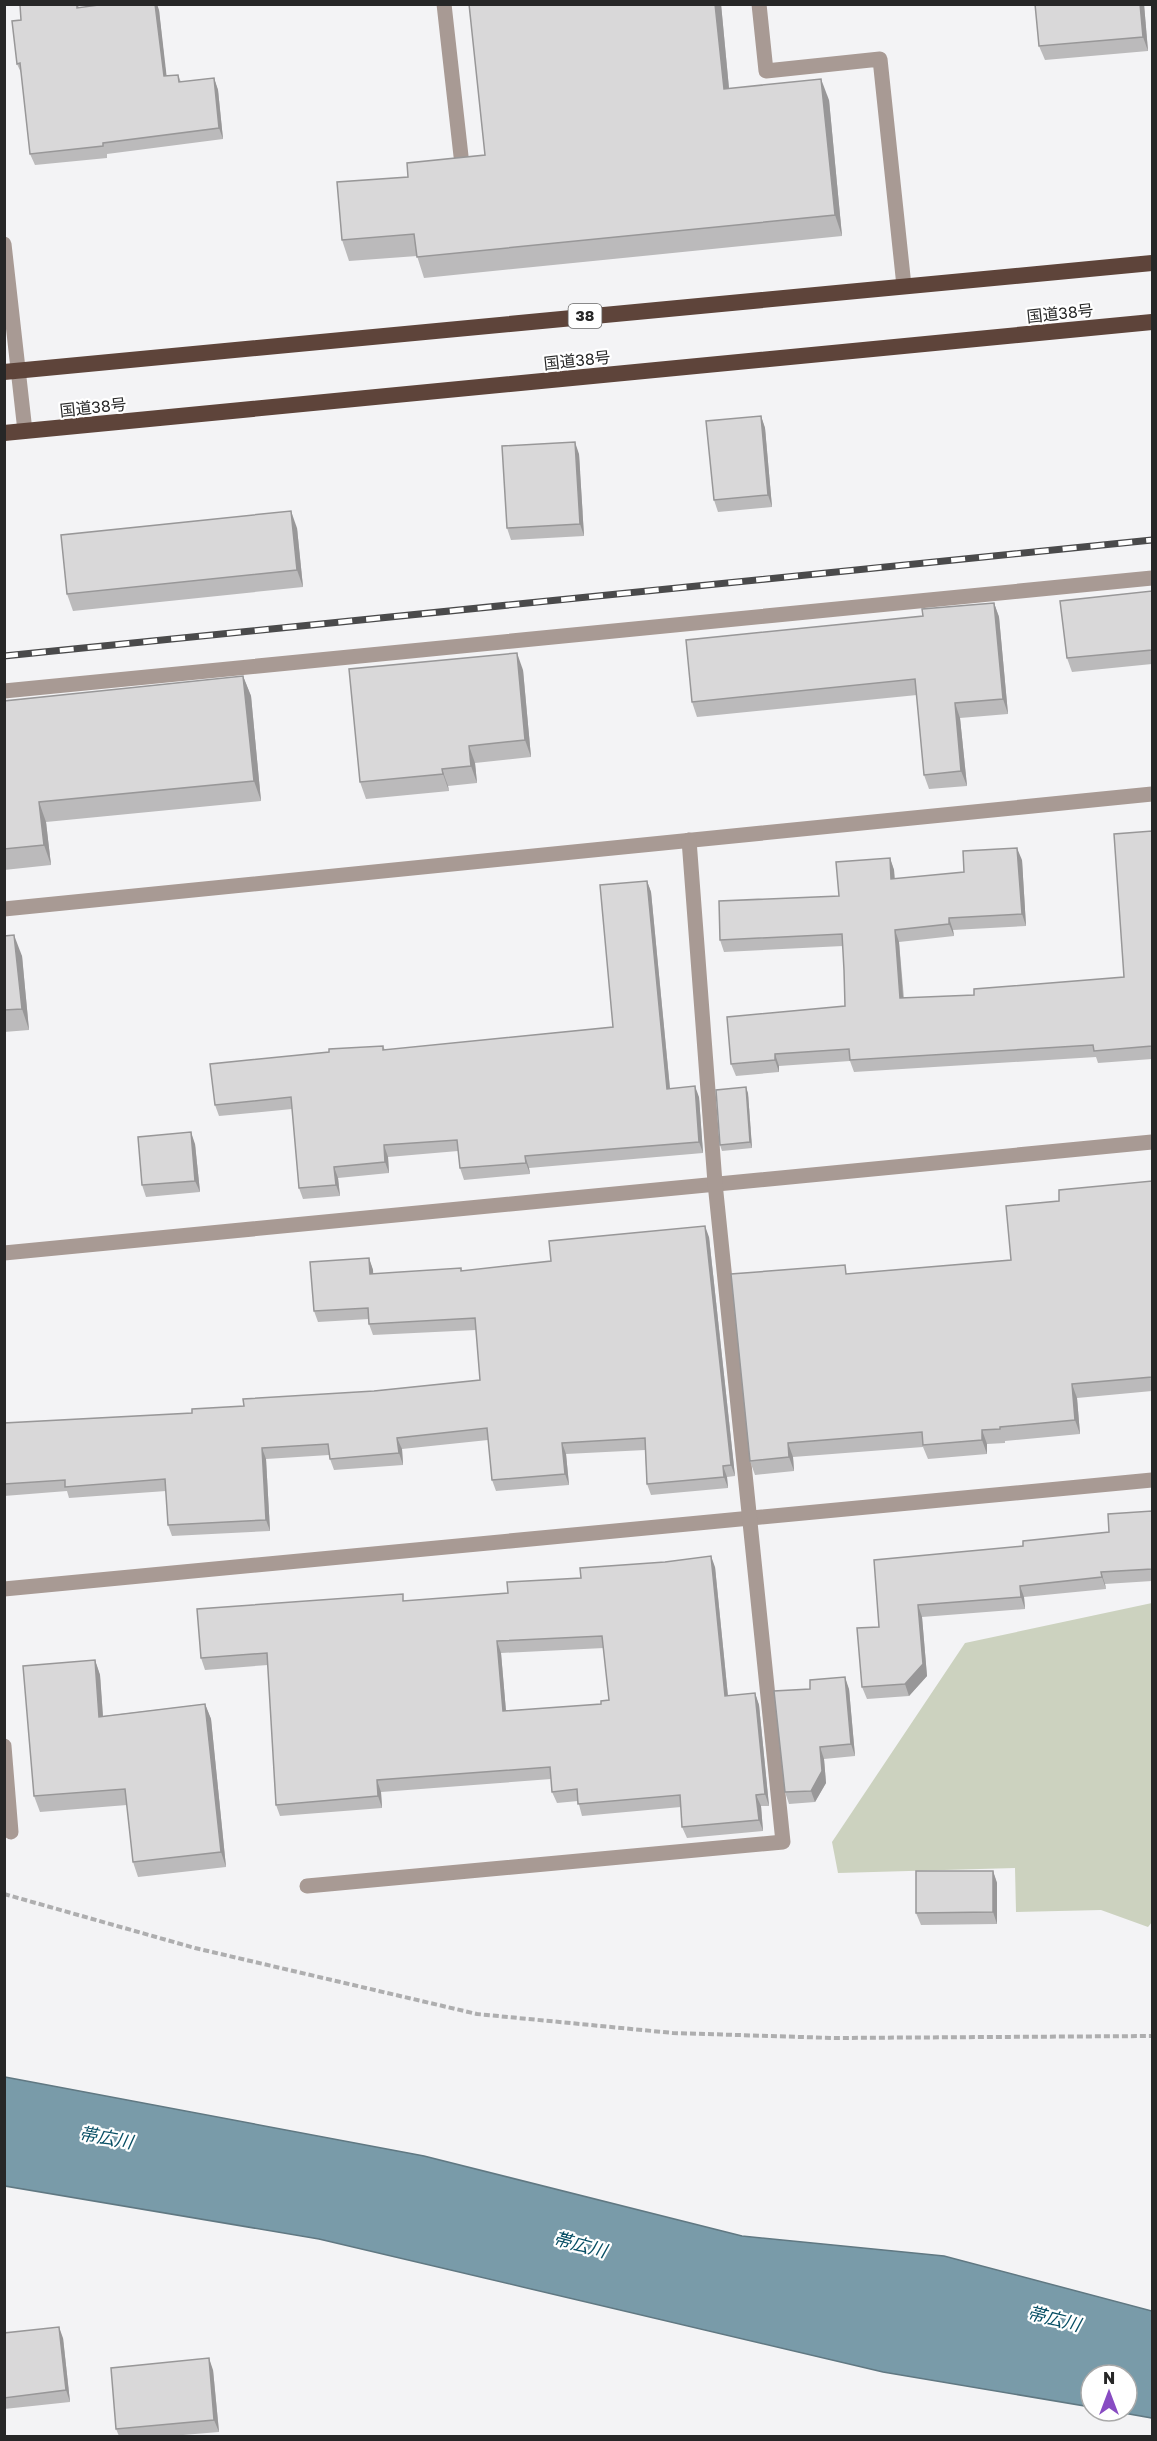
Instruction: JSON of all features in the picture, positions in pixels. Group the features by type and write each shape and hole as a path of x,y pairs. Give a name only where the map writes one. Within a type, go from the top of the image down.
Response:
{"highway":[{"name":"38","path":"11,371 1152,263"},
{"name":"国道38号","path":"4,434 1152,322"}],"street":[{"path":"444,4 461,156"},
{"path":"759,4 766,71 880,59 904,286"},
{"path":"4,244 11,371 25,431"},
{"path":"4,691 1152,578"},
{"path":"4,909 1152,794"},
{"path":"307,1886 783,1842 715,1183 689,840"},
{"path":"4,1253 1152,1142"},
{"path":"4,1589 1152,1480"},
{"path":"4,1746 11,1832"}],"path":[{"path":"4,1894 195,1948 477,2014 673,2033 834,2038 1152,2036"}],"green space":[{"path":"1152,1603 1152,1922 1148,1927 1101,1910 1016,1912 1015,1868 838,1873 832,1842 965,1643"}],"water":[{"name":"帯広川","path":"5,2077 424,2156 742,2236 944,2256 1152,2311 1152,2418 1139,2416 1139,2363 1079,2363 1079,2405 883,2372 319,2239 5,2186"}],"building":[{"path":"77,4 77,8 106,4 155,4 164,76 178,75 179,82 214,78 219,128 103,143 103,146 30,154 20,63 17,64 12,21 21,20 20,5"},
{"path":"469,4 715,4 724,89 821,79 835,215 417,257 414,234 342,240 337,182 408,177 407,163 485,155"},
{"path":"1035,4 1140,4 1143,37 1039,46"},
{"path":"761,416 768,495 714,500 706,421"},
{"path":"575,442 580,524 507,528 502,446"},
{"path":"291,511 297,570 67,594 61,535"},
{"path":"1152,591 1152,650 1067,658 1060,601"},
{"path":"994,603 1003,699 955,703 961,771 924,775 915,679 692,702 686,640 923,616 922,609"},
{"path":"517,653 525,740 469,746 471,766 442,769 443,774 360,782 349,669"},
{"path":"243,676 254,781 39,802 44,845 4,849 4,701"},
{"path":"1152,831 1152,1046 1094,1051 1093,1045 850,1060 849,1049 775,1054 775,1060 731,1064 727,1017 845,1006 842,934 720,940 719,901 839,896 836,862 890,858 891,879 964,872 963,851 1017,848 1022,914 949,918 949,924 895,930 900,998 974,995 974,989 1124,977 1114,834"},
{"path":"647,881 667,1089 695,1086 699,1142 525,1156 526,1163 460,1168 457,1140 384,1145 385,1162 334,1167 336,1185 299,1188 291,1097 215,1105 210,1064 329,1052 329,1049 383,1046 383,1050 613,1027 600,885"},
{"path":"14,935 22,1009 4,1010 4,936"},
{"path":"746,1087 750,1142 720,1145 716,1090"},
{"path":"191,1132 195,1181 142,1185 138,1137"},
{"path":"1152,1181 1152,1377 1072,1384 1075,1420 982,1430 982,1440 923,1445 922,1432 788,1443 789,1457 750,1461 731,1274 845,1265 846,1274 1011,1260 1006,1206 1059,1201 1059,1190"},
{"path":"705,1226 731,1465 723,1466 724,1477 647,1484 645,1438 562,1443 565,1474 492,1480 487,1428 397,1438 399,1453 330,1459 328,1444 262,1448 266,1520 168,1525 165,1479 65,1487 65,1480 4,1484 4,1423 192,1413 192,1409 244,1406 243,1399 374,1391 480,1380 475,1318 369,1324 368,1308 314,1311 310,1262 369,1258 370,1274 461,1268 461,1271 551,1261 549,1241"},
{"path":"1152,1511 1152,1569 1101,1572 1102,1577 1020,1586 1021,1597 918,1605 923,1664 905,1684 862,1687 857,1628 879,1627 874,1560 1023,1546 1023,1541 1109,1532 1108,1514"},
{"path":"711,1556 725,1696 755,1693 765,1794 756,1795 759,1820 682,1827 680,1795 578,1804 577,1789 552,1792 550,1767 377,1780 378,1796 276,1805 267,1653 201,1658 197,1609 403,1594 403,1601 508,1593 507,1582 581,1578 580,1568","holes":["602,1636 609,1700 601,1701 601,1704 503,1711 497,1641"]},
{"path":"95,1660 99,1717 205,1704 221,1852 133,1862 125,1789 34,1796 23,1666"},
{"path":"845,1677 851,1744 820,1747 822,1771 811,1791 785,1792 774,1691 810,1689 810,1680"},
{"path":"916,1871 993,1871 993,1912 916,1913"},
{"path":"59,2327 66,2390 4,2398 4,2333"},
{"path":"209,2358 214,2420 116,2429 111,2368"}],"railway":[{"path":"4,656 1152,540"}]}
